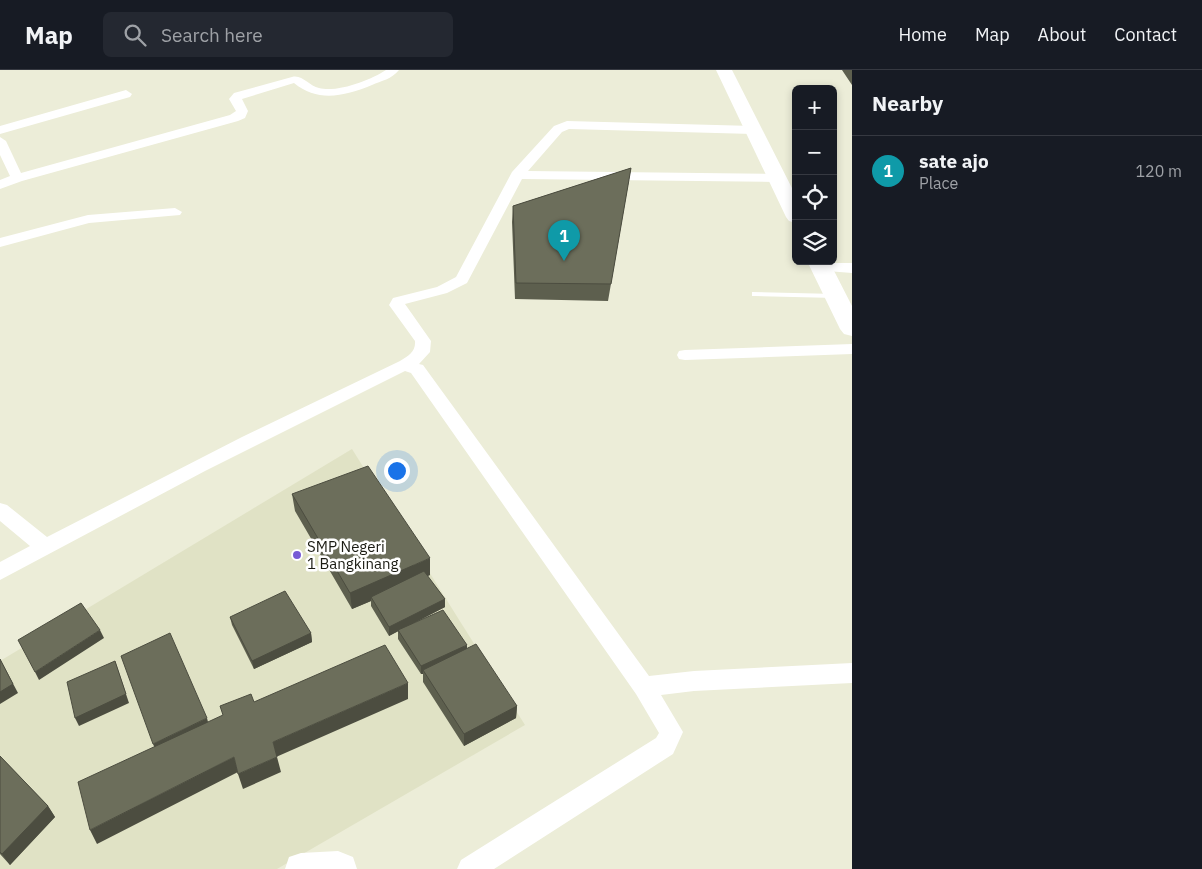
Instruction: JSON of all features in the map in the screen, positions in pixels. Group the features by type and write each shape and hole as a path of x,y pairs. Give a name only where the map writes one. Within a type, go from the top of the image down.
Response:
{"highway":[{"path":"724,70 792,209"},
{"path":"733,70 792,189"},
{"path":"833,265 852,329"}],"street":[{"path":"0,185 17,178 234,118 241,115 242,111 235,99 238,96 297,74 305,87 315,92 337,92 353,90 392,70"},
{"path":"0,130 126,94"},
{"path":"406,366 423,351 423,341 397,304 400,300 442,290 462,280 517,175 558,129 567,125 753,130"},
{"path":"0,141 17,178"},
{"path":"517,175 776,178"},
{"path":"0,243 88,219 176,212"},
{"path":"685,355 852,349"},
{"path":"0,572 276,427 399,367 406,366 417,369 644,687 671,732 665,746 470,869"},
{"path":"0,510 45,547"},
{"path":"644,687 694,681 852,673"},
{"path":"301,869 338,867 341,869"}],"lane":[{"path":"755,294 844,302"}],"shaded area":[{"name":"SMP Negeri 1 Bangkinang","path":"352,449 525,725 277,869 0,869 0,661"}],"building":[{"path":"631,168 611,284 516,283 513,206"},
{"path":"368,466 430,558 350,593 292,494"},
{"path":"424,571 445,599 389,627 371,597"},
{"path":"285,591 311,633 252,661 230,617"},
{"path":"81,603 100,630 35,672 18,640"},
{"path":"443,610 467,645 421,666 398,630"},
{"path":"170,633 207,718 153,744 121,656"},
{"path":"476,644 517,706 464,734 423,670"},
{"path":"385,645 408,683 273,742 277,757 238,774 234,757 90,830 78,782 223,715 220,706 251,694 254,702"},
{"path":"0,659 13,684 0,692"},
{"path":"115,661 126,694 75,718 67,682"},
{"path":"0,756 48,806 2,854 0,852"}],"place":[{"name":"sate ajo","path":"564,261"},
{"name":"SMP Negeri 1 Bangkinang","path":"297,555"}]}
